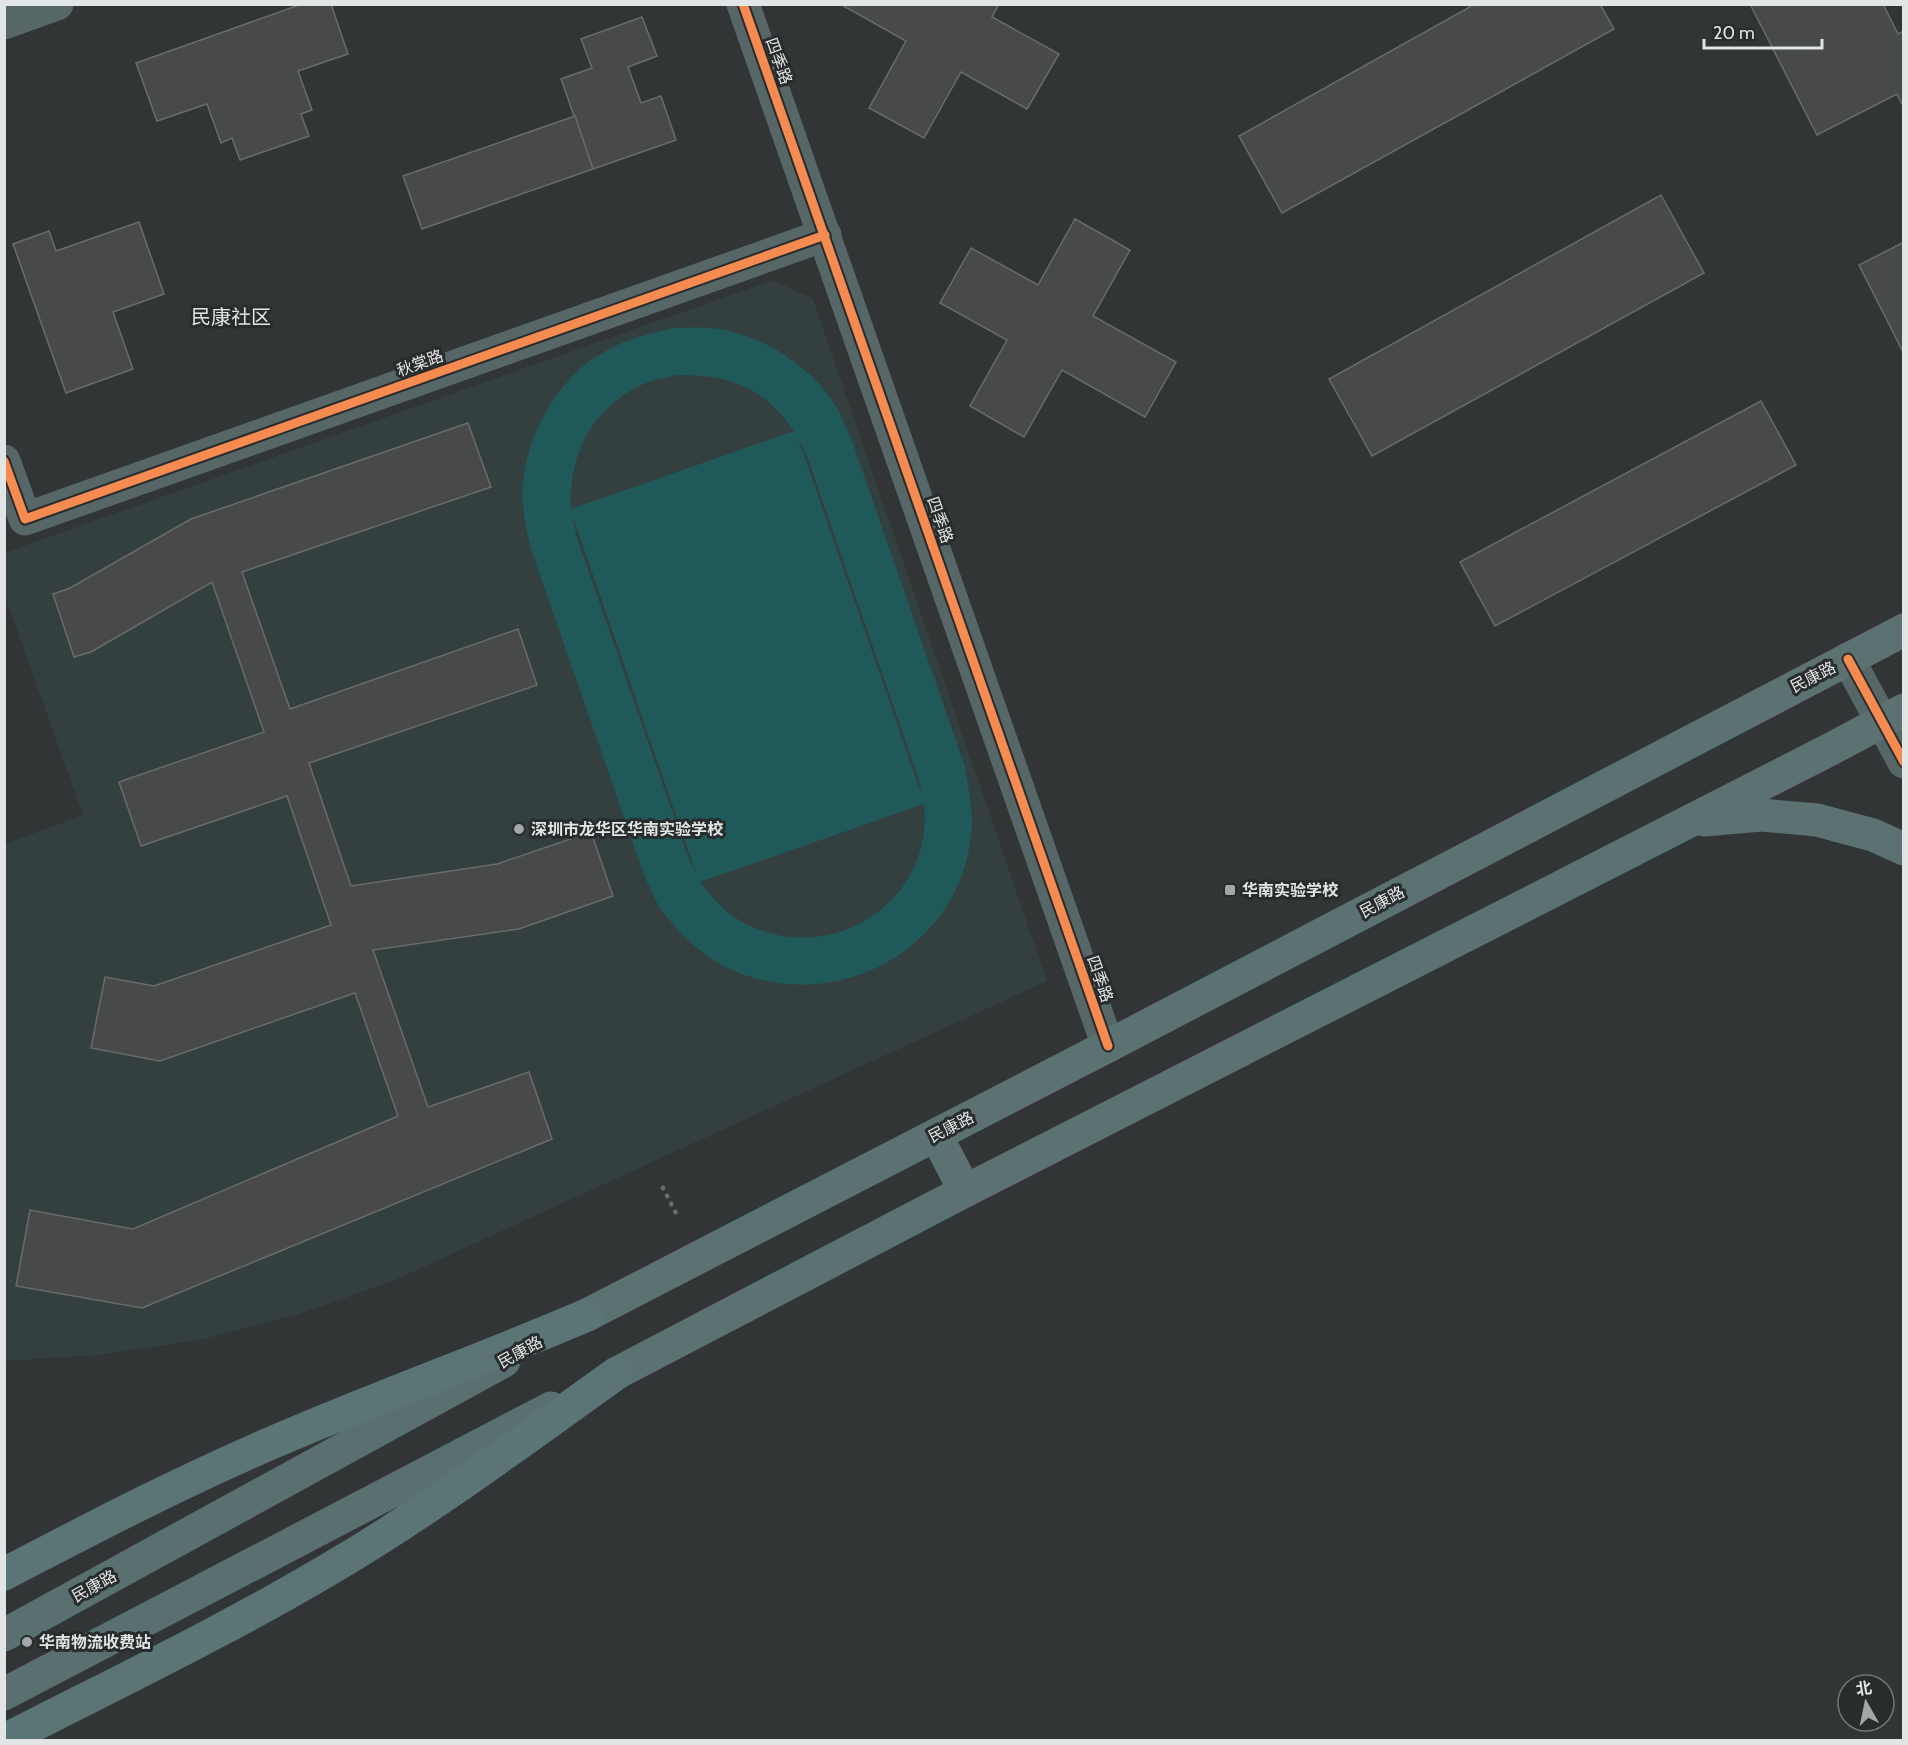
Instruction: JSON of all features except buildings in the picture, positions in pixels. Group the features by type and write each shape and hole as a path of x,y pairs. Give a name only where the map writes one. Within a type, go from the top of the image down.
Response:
{"highway":[{"path":"4,1574 202,1474 284,1438 587,1315"},
{"path":"5,1740 240,1620 332,1568 422,1510 617,1373"}],"main road":[{"name":"民康路","path":"4,1635 587,1315 936,1136 1904,630"},
{"path":"4,1694 965,1191 1893,715"},
{"path":"1690,820 1761,815 1817,820 1873,835 1904,849"},
{"path":"936,1136 965,1191"}],"street":[{"path":"4,23 57,4"},
{"name":"四季路","path":"743,4 1108,1046"},
{"name":"秋棠路","path":"4,461 26,519 825,235"},
{"path":"1848,659 1893,715 1904,762"}],"path":[{"path":"662,1186 677,1215"}],"shaded area":[{"name":"深圳市龙华区华南实验学校","path":"773,280 813,299 1047,981 395,1280 299,1314 200,1340 99,1355 5,1361 5,844 83,815 5,596 4,553"},
{"path":"673,328 711,328 747,336 783,354 799,365 827,393 851,438 964,764 971,809 971,836 963,872 947,905 926,932 899,955 868,971 834,982 799,985 762,980 736,972 717,963 697,948 660,908 644,875 531,549 524,512 524,475 533,439 550,404 575,374 604,352 638,337","holes":["678,375 730,381 758,394 782,416 794,431 571,509 574,468 589,431 614,402 631,390 651,381","798,438 807,456 918,777 922,796","573,517 696,873 688,857 576,535","924,804 923,840 912,871 893,898 868,919 839,932 806,937 772,934 733,916 700,882"]}],"cycle path":[{"path":"743,4 1108,1046"},
{"path":"4,461 25,519 825,235"},
{"path":"1848,659 1904,762"}],"place":[{"name":"深圳市龙华区华南实验学校","path":"519,829"},
{"name":"华南实验学校","path":"1230,890"},
{"name":"华南物流收费站","path":"27,1642"}],"district":[{"name":"民康社区","path":"231,317"}]}
